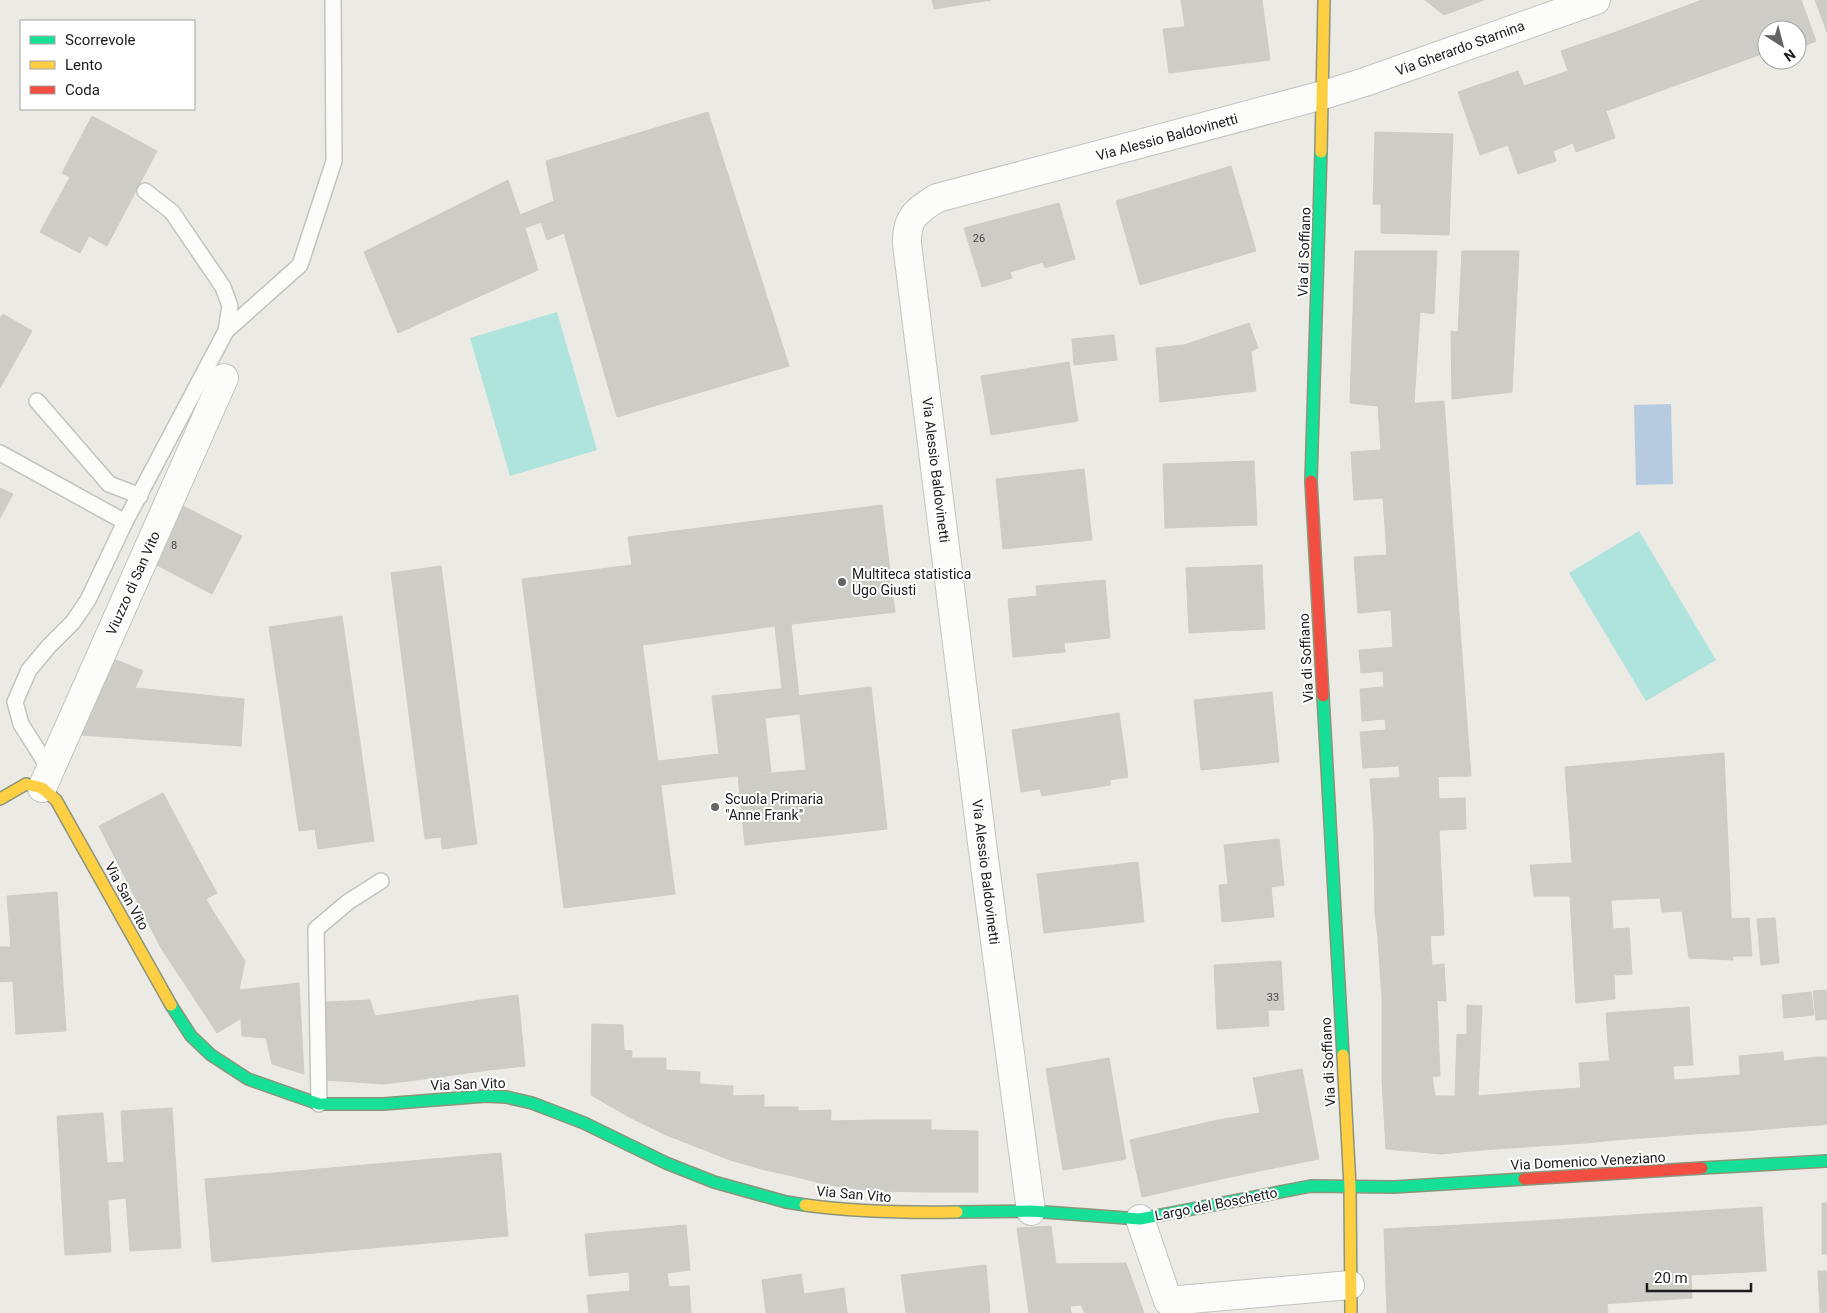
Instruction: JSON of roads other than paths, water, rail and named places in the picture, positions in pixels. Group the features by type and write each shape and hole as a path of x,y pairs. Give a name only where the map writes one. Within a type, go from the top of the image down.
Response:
{"street":[{"name":"Via di Soffiano","path":"1324,0 1312,490 1350,1187 1351,1313"},
{"name":"Via Gherardo Starnina","path":"1323,96 1596,0"},
{"name":"Via Alessio Baldovinetti","path":"1031,1211 982,843 907,244 908,226 918,210 937,198 1323,96"},
{"name":"Viuzzo di San Vito","path":"42,788 224,378"},
{"path":"0,798 26,784 42,788"},
{"name":"Via San Vito","path":"42,788 56,800 170,1006 191,1036 211,1055 248,1079 278,1091 319,1104 383,1104 506,1096 532,1103 584,1123 666,1164 714,1182 786,1202 844,1210 891,1213 1031,1211 1140,1218"},
{"name":"Via Domenico Veneziano","path":"1350,1187 1394,1187 1827,1161"},
{"name":"Largo del Boschetto","path":"1350,1187 1311,1186 1140,1218 1168,1301 1350,1285"}],"lane":[{"path":"53,764 43,759 21,724 15,702 29,670 49,646 74,622 88,600 125,522 215,348 226,331 300,265 334,160 333,0"},
{"path":"145,191 172,212 223,287 230,306 226,331"},
{"path":"37,401 110,484 140,496"},
{"path":"0,453 125,522"},
{"path":"319,1104 316,929 348,902 381,881"}],"place":[{"name":"Multiteca statistica Ugo Giusti","path":"842,582"},
{"name":"Scuola Primaria \"Anne Frank\"","path":"715,807"}]}
